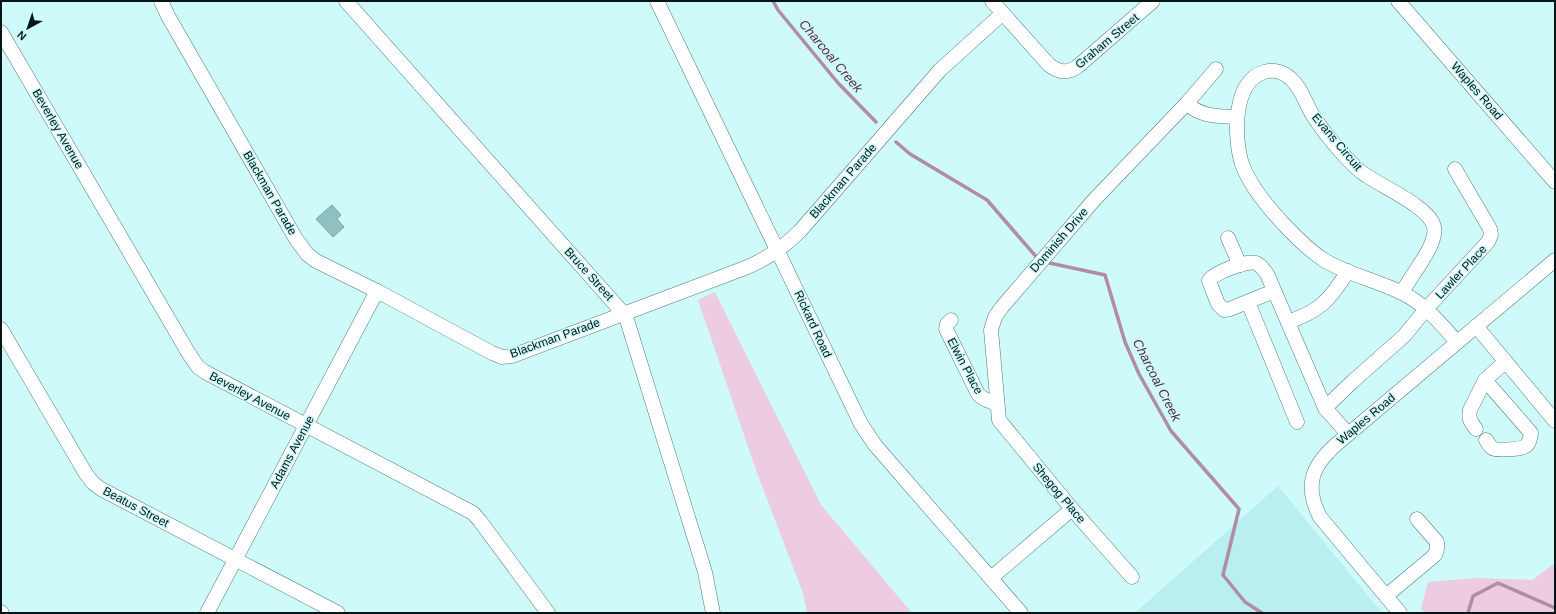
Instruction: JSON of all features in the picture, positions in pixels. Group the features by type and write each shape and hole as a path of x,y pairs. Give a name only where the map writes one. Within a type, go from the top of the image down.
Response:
{"street":[{"name":"Blackman Parade","path":"161,1 168,16 296,239 307,254 316,261 377,291 502,357 512,356 745,268 769,257 778,251 800,231 940,70 1003,13"},
{"name":"Bruce Street","path":"346,1 627,320 705,572 713,613"},
{"name":"Rickard Road","path":"658,1 867,435 1020,613"},
{"name":"Graham Street","path":"992,1 1049,65 1056,70 1064,72 1071,71 1077,67 1153,1"},
{"name":"Waples Road","path":"1398,1 1555,182"},
{"name":"Beverley Avenue","path":"1,32 198,367 306,426 473,513 548,613"},
{"name":"Dominish Drive","path":"997,404 991,338 992,323 995,317 1094,200 1187,103 1216,69"},
{"name":"Evans Circuit","path":"1402,293 1407,282 1433,241 1434,228 1429,216 1418,207 1370,178 1351,163 1319,124 1308,108 1299,88 1287,76 1272,71 1264,72 1252,80 1244,92 1237,117 1237,133 1242,164 1248,178 1256,190 1294,234 1323,259 1402,293 1426,309 1457,342"},
{"path":"1187,103 1193,109 1209,115 1237,117"},
{"name":"Lawler Place","path":"1426,309 1486,246 1491,235 1490,229 1455,169"},
{"path":"1228,238 1240,265"},
{"name":"Waples Road","path":"1400,613 1320,517 1313,500 1312,482 1318,464 1328,452 1348,434 1555,260"},
{"path":"1274,291 1224,310 1218,304 1209,281 1212,277 1240,265 1251,262 1261,266 1267,274 1325,408 1348,434"},
{"path":"1288,322 1306,316 1316,310 1332,294 1348,271"},
{"name":"Adams Avenue","path":"207,613 377,291"},
{"path":"1248,302 1298,422"},
{"path":"1325,408 1404,336 1426,309"},
{"name":"Elwin Place","path":"951,320 947,324 946,330 978,394 982,399 997,404"},
{"path":"1476,326 1555,421"},
{"name":"Beatus Street","path":"1,329 86,474 93,483 101,489 338,613"},
{"path":"1476,429 1470,421 1470,410 1485,380 1506,362"},
{"path":"1485,380 1530,433 1528,444 1524,447 1501,450 1492,448 1486,440"},
{"name":"Shegog Place","path":"997,404 999,420 1072,509 1132,577"},
{"path":"991,578 1072,509"},
{"path":"1386,596 1435,555 1437,542 1417,519"}],"shaded area":[{"path":"715,292 821,505 912,613 807,613 803,593 757,473 698,300"},
{"path":"1278,486 1382,613 1135,613"},
{"path":"1555,563 1555,613 1425,613 1421,608 1428,582 1476,578 1532,580"}],"building":[{"path":"332,205 341,215 337,219 344,227 333,237 316,219"}],"waterway":[{"name":"Charcoal Creek","path":"773,1 778,10 838,83 876,122"},
{"name":"Charcoal Creek","path":"896,142 910,154 987,200 1039,260"},
{"name":"Charcoal Creek","path":"1045,262 1105,275 1125,342 1139,374 1171,431 1239,509 1223,575 1245,602 1262,613"},
{"name":"Charcoal Creek","path":"1468,613 1473,596 1498,583 1555,608"}]}
